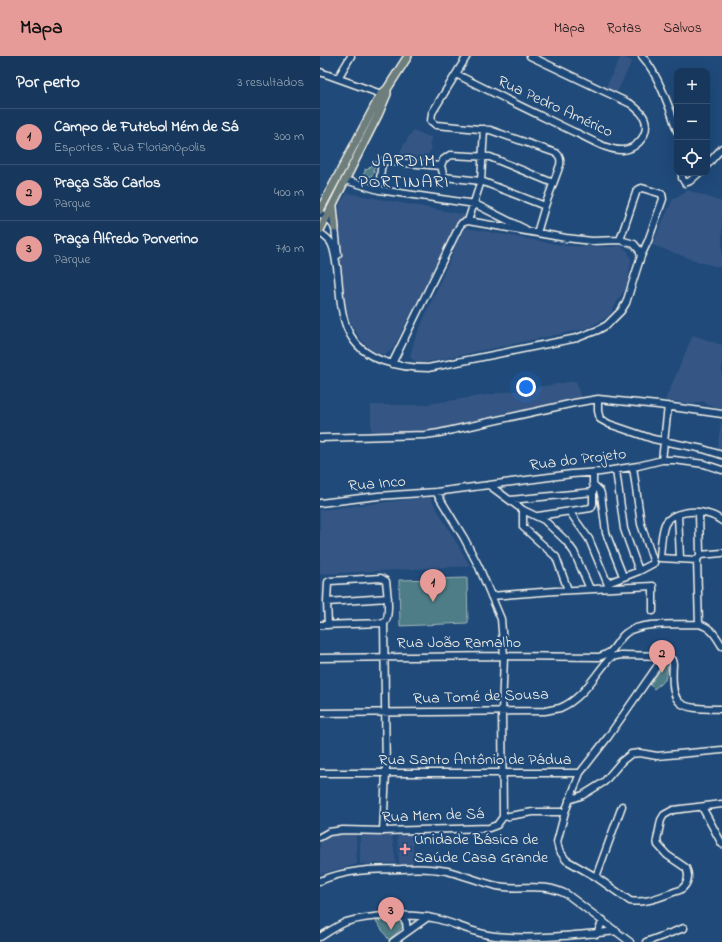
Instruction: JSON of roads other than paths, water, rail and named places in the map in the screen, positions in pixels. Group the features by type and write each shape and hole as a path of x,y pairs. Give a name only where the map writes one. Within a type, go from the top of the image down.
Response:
{"main road":[{"path":"320,210 385,93 408,56"},
{"path":"320,230 324,215 338,195 378,115 385,93"},
{"path":"329,192 334,195 338,195"},
{"path":"332,205 335,228"}],"street":[{"path":"338,78 351,56"},
{"path":"467,56 431,117 431,121 436,125 484,129 559,155 561,161 560,165 534,233"},
{"name":"Rua Pedro Américo","path":"456,74 607,147 622,150 630,148 642,138 645,132 646,122 644,115 631,104 530,56"},
{"path":"642,56 656,77 674,121"},
{"path":"320,72 385,93"},
{"path":"468,221 475,204 481,181 484,129"},
{"path":"710,162 722,148"},
{"path":"545,206 481,181 444,177 440,166 443,160 448,156 483,156 496,159 553,183"},
{"path":"379,190 383,161 440,166"},
{"path":"682,176 684,182 688,182 695,176"},
{"path":"345,180 379,190 475,204 534,233"},
{"path":"324,215 335,228 340,308 353,340 372,356 392,364 415,368 428,368 569,340 590,335 607,325 621,312 626,303 641,256 663,199 661,193 642,188 637,190 620,240"},
{"path":"392,364 462,223 468,221 534,233 592,241 620,240 634,244 639,250 641,256"},
{"path":"323,235 331,234 335,228"},
{"path":"323,235 333,247 338,275"},
{"path":"598,399 600,419 604,422 663,442 703,449 722,455"},
{"path":"320,438 432,434 598,399 668,406 722,414"},
{"path":"662,460 668,406"},
{"name":"Rua do Projeto","path":"436,492 572,474 616,470 662,460 689,462 722,470"},
{"path":"609,586 623,576 639,571 654,563 641,524 633,467"},
{"path":"616,470 624,528 639,571"},
{"path":"538,516 592,507 593,473"},
{"path":"593,484 601,494 606,533 623,576"},
{"path":"490,486 523,510 538,516 550,525 571,548 590,589"},
{"name":"Rua Inco","path":"320,503 378,496 436,492"},
{"name":"Rua Mem de Sá","path":"320,838 329,832 343,830 383,831 489,828 497,826 503,817 502,712 504,656 501,619 490,596 486,583 464,538 436,492"},
{"path":"510,500 593,492"},
{"path":"523,510 523,527 556,557 568,590"},
{"path":"569,511 589,539 609,586"},
{"path":"722,521 708,514 690,512 670,518 665,525 660,558 698,557 722,553"},
{"path":"699,513 699,624"},
{"path":"678,515 680,558"},
{"path":"328,625 327,584 330,580 381,578 386,581 388,619 384,623 386,773 383,831"},
{"path":"490,596 590,589 609,586 653,586 653,611"},
{"path":"327,602 388,598"},
{"path":"320,625 384,623"},
{"path":"603,666 599,657 609,652 619,640 631,630 641,627 699,624 706,626 714,632 722,646"},
{"path":"619,640 618,649 621,655 666,655 672,660 672,690 676,699 680,703 691,708 722,709"},
{"name":"Rua Tomé de Sousa","path":"320,713 545,711 559,708 570,703 586,689 611,657 621,655"},
{"name":"Rua Santo Antônio de Pádua","path":"320,773 580,773 666,655"},
{"name":"Rua João Ramalho","path":"320,658 384,656 599,657"},
{"path":"569,800 583,795 604,782 622,760 630,754 640,753 657,756 722,750"},
{"path":"580,773 569,800 557,842 561,855 566,860 630,901 646,901 680,890 684,888 687,883 688,872 682,864 667,855 658,845 657,840 659,826 664,815 673,810 722,804"},
{"path":"596,878 622,806"},
{"path":"702,807 722,844"},
{"path":"503,817 533,812 565,812"},
{"path":"320,881 346,872 378,869 434,869 497,886 537,886 559,890 603,920 630,942"},
{"path":"320,937 346,922 401,916 428,917 474,932 493,936 522,937 597,934 617,931"},
{"path":"401,916 406,922 406,932"},
{"path":"393,942 428,917"},
{"path":"597,934 603,920"},
{"path":"646,942 684,928"}],"place":[{"name":"Campo de Futebol Mém de Sá","path":"433,602"},
{"name":"Praça São Carlos","path":"662,673"},
{"name":"Unidade Básica de Saúde Casa Grande","path":"405,849"},
{"name":"Praça Alfredo Porverino","path":"391,930"}],"district":[{"name":"JARDIM PORTINARI","path":"404,172"}]}
